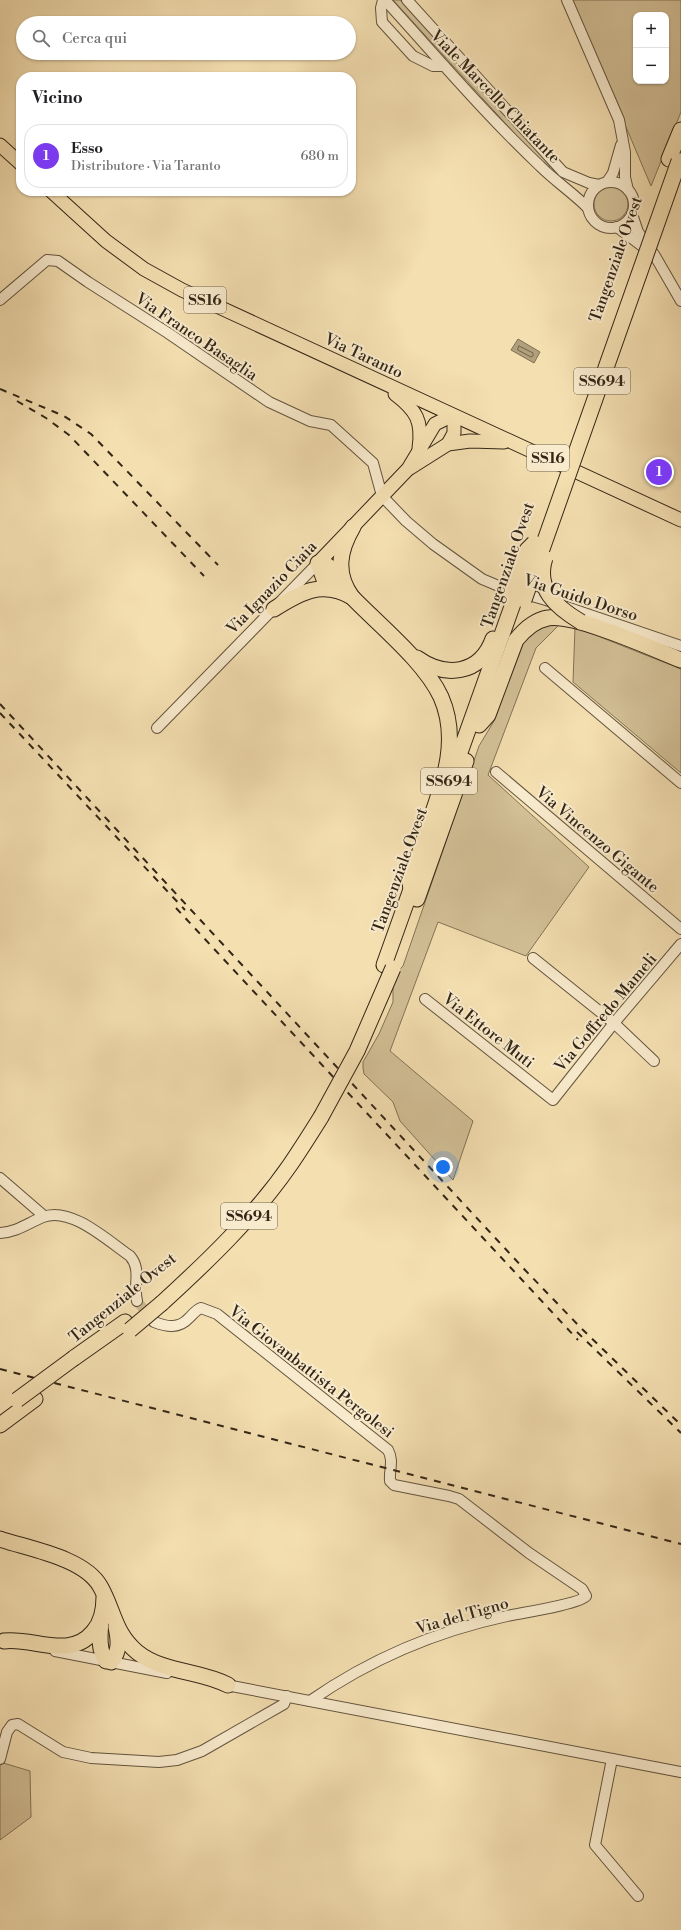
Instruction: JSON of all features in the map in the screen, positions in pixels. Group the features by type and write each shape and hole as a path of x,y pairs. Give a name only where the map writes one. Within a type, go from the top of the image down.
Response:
{"highway":[{"name":"Tangenziale Ovest","path":"0,1425 26,1402 78,1361 127,1326 205,1265 256,1208 289,1166 318,1114 357,1051 479,724 516,598 567,479 676,158 681,130"},
{"name":"Tangenziale Ovest","path":"388,966 411,890 516,598 534,543 676,158"},
{"path":"567,479 565,494 544,561 544,583 552,601 562,611 581,622 681,660"},
{"path":"339,586 342,551 353,527"},
{"path":"318,563 324,579 339,586 352,597 406,651 440,696 447,719 450,742 443,783 410,882 411,890"},
{"path":"274,609 303,592 319,588 339,586"},
{"path":"406,651 428,666 438,670 450,671 467,668 486,654 516,598"},
{"path":"479,724 488,715 511,652 523,632 539,620 549,618 560,618 581,622"},
{"name":"Tangenziale Ovest","path":"1,1411 26,1402"},
{"path":"0,1430 20,1414 26,1402"},
{"path":"0,1539 78,1565 93,1575 104,1594 108,1619 100,1643 103,1656 108,1661"},
{"path":"2,1640 69,1646 79,1643 89,1637 98,1625 108,1619"},
{"path":"108,1619 127,1642 146,1658 168,1667 217,1679 228,1685"}],"main road":[{"path":"0,145 16,159"},
{"name":"Via Taranto","path":"56,196 106,241 144,269 182,290 681,520"},
{"path":"378,380 413,409 420,427 419,452"},
{"path":"448,444 454,433 454,416"},
{"name":"Via Ignazio Ciaia","path":"318,563 408,469 436,424 454,416"},
{"name":"Via Ignazio Ciaia","path":"408,469 448,444 487,441 516,444"}],"street":[{"name":"Viale Marcello Chiatante","path":"384,0 481,106 541,167 574,194 588,208 595,222 602,226 617,227 655,256"},
{"path":"384,0 381,8 382,22 413,56 433,66 444,66"},
{"name":"Viale Marcello Chiatante","path":"407,0 563,172 589,183 622,184 628,190"},
{"path":"567,0 619,120 625,152 625,177 628,190 634,201 632,214 628,220 617,227"},
{"path":"588,208 590,195 613,173 623,139"},
{"path":"632,214 638,232 655,256 681,301"},
{"name":"Via Franco Basaglia","path":"0,300 47,260 53,259 58,261 168,333 269,402 310,421 331,425 373,463 382,496"},
{"name":"Via Guido Dorso","path":"382,496 406,522 433,544 482,579 501,587 546,600 681,646"},
{"name":"Via Ignazio Ciaia","path":"156,728 318,563"},
{"path":"546,668 681,783"},
{"name":"Via Vincenzo Gigante","path":"496,772 681,929"},
{"name":"Via Goffredo Mameli","path":"553,1100 614,1023 681,944"},
{"path":"533,958 614,1023 654,1061"},
{"name":"Via Ettore Muti","path":"425,1000 553,1100"},
{"path":"0,1178 44,1216"},
{"path":"0,1233 14,1232 44,1216 70,1217 130,1256 136,1263 137,1270 135,1293 137,1301"},
{"name":"Via Giovanbattista Pergolesi","path":"154,1322 167,1326 182,1324 196,1310 201,1308 217,1314 388,1450 392,1457 390,1481 394,1485 459,1499 529,1553 582,1588 586,1596"},
{"name":"Via del Tigno","path":"310,1701 364,1668 435,1636 494,1619 583,1600 586,1596"},
{"path":"2,1640 681,1772"},
{"path":"0,1759 7,1732 12,1725 18,1724 63,1752 77,1756 159,1762 177,1760 226,1738 284,1704 287,1696"},
{"path":"612,1759 595,1845 638,1896"}],"shaded area":[{"path":"393,0 400,0 550,164 550,167 546,168"},
{"path":"572,0 681,0 681,112 651,186"},
{"path":"608,187 614,187 618,188 625,194 628,204 627,211 621,218 614,221 608,221 604,220 597,214 594,207 594,201 595,197 601,190"},
{"path":"561,623 536,648 488,775 589,867 526,956 438,922 390,1051 473,1121 453,1180 400,1121 393,1102 364,1074 363,1062 379,1034 393,1002 393,984 403,966 479,746 494,721 519,648 527,635 535,628"},
{"path":"575,627 681,669 681,773 573,682"},
{"path":"0,1762 30,1771 31,1817 0,1840"}],"water":[{"path":"518,339 540,352 534,363 511,350"}],"tunnel":[{"path":"137,1301 152,1319"}],"railway":[{"path":"0,389 64,416 91,434 218,565"},
{"path":"17,401 46,418 69,435 204,576"},
{"path":"0,704 525,1270 581,1328 681,1425"},
{"path":"0,713 185,910"},
{"path":"176,908 578,1340"},
{"path":"577,1332 681,1433"},
{"path":"0,1369 681,1544"}],"place":[{"name":"Esso","path":"659,472"}]}
